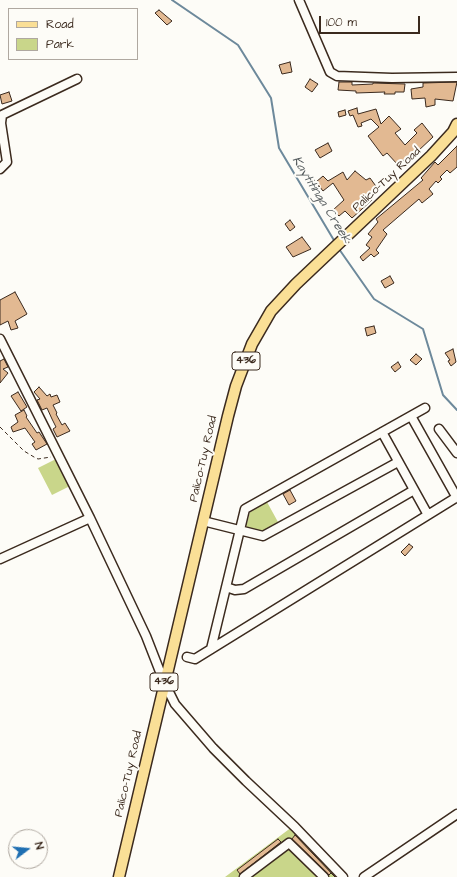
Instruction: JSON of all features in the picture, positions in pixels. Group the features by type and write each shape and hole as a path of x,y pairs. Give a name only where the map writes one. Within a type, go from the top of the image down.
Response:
{"main road":[{"name":"Palico-Tuy Road","path":"119,877 164,682 236,386 252,344 271,311 323,257 431,156 453,132 457,124"}],"street":[{"path":"299,0 330,72 336,76 392,78 457,77"},
{"path":"0,169 7,162 1,123 2,115 76,79"},
{"path":"0,339 90,518 146,636 164,682 175,704 213,748 295,827 343,877"},
{"path":"211,649 239,531 244,512 248,506 425,408"},
{"path":"187,657 195,659 457,498 411,416"},
{"path":"439,429 457,453"},
{"path":"382,432 428,515"},
{"path":"203,521 258,535 268,534 398,462"},
{"path":"226,588 235,590 244,589 414,490"},
{"path":"0,560 90,518"},
{"path":"364,877 457,814"},
{"path":"244,877 289,843 324,877"}],"path":[{"path":"0,427 24,451 38,459 60,456"}],"green space":[{"path":"56,459 70,486 52,495 38,468"},
{"path":"267,502 278,522 263,531 246,527 250,512"},
{"path":"292,827 343,877 225,877"}],"building":[{"path":"159,10 172,21 167,25 155,13"},
{"path":"290,62 292,72 282,74 279,65"},
{"path":"310,79 318,84 312,92 305,87"},
{"path":"339,82 352,82 352,85 373,83 405,84 404,92 384,94 385,92 356,93 356,91 338,90"},
{"path":"457,82 453,101 435,99 435,105 426,107 425,98 412,99 411,89 423,87 423,83"},
{"path":"9,92 12,101 2,104 0,95"},
{"path":"357,108 358,114 376,109 381,124 389,116 401,129 395,133 405,145 417,133 414,130 422,123 433,137 418,151 417,149 398,165 387,153 383,156 368,136 379,127 371,119 361,123 362,126 358,127 353,115 350,116 348,111"},
{"path":"345,110 346,115 339,117 338,112"},
{"path":"328,143 332,151 320,158 315,150"},
{"path":"457,146 457,167 450,173 447,170 440,177 442,179 438,183 436,181 429,189 433,194 422,203 419,199 383,230 387,234 376,250 379,253 374,257 371,254 363,261 360,257 370,248 366,245 372,237 368,234 378,222 376,219 423,180 421,178 435,162 438,165"},
{"path":"355,171 366,180 370,178 378,189 369,195 372,200 352,218 345,211 339,216 333,210 344,200 333,183 323,191 316,182 323,176 328,181 343,172 347,180"},
{"path":"290,220 295,227 290,231 285,224"},
{"path":"302,237 311,249 293,257 286,247"},
{"path":"390,276 394,283 385,288 381,281"},
{"path":"15,292 27,314 15,321 18,328 11,330 8,321 0,325 0,300"},
{"path":"374,326 376,333 367,336 365,328"},
{"path":"453,349 456,362 451,366 448,361 450,360 445,353"},
{"path":"416,354 422,359 416,365 410,360"},
{"path":"4,359 8,367 3,369 8,373 0,383 0,361"},
{"path":"398,362 401,367 395,372 391,367"},
{"path":"39,387 47,396 50,394 51,397 57,395 60,402 53,405 57,413 56,414 62,425 65,423 70,431 57,437 53,429 56,427 47,408 42,410 37,400 40,399 34,392"},
{"path":"18,392 27,407 21,411 11,396"},
{"path":"24,410 27,416 26,417 47,444 36,450 32,444 35,442 25,428 13,432 11,427 18,422 15,415"},
{"path":"290,490 296,501 289,505 283,494"},
{"path":"409,544 413,547 405,556 401,552"},
{"path":"295,835 335,877 331,873 329,875 292,839"},
{"path":"278,839 281,842 240,874 237,870"}],"waterway":[{"name":"Kaytitinga Creek","path":"172,0 238,45 271,98 279,148 335,242"},
{"name":"Kaytitinga Creek","path":"339,249 374,299 423,329 443,395 457,410"}]}
